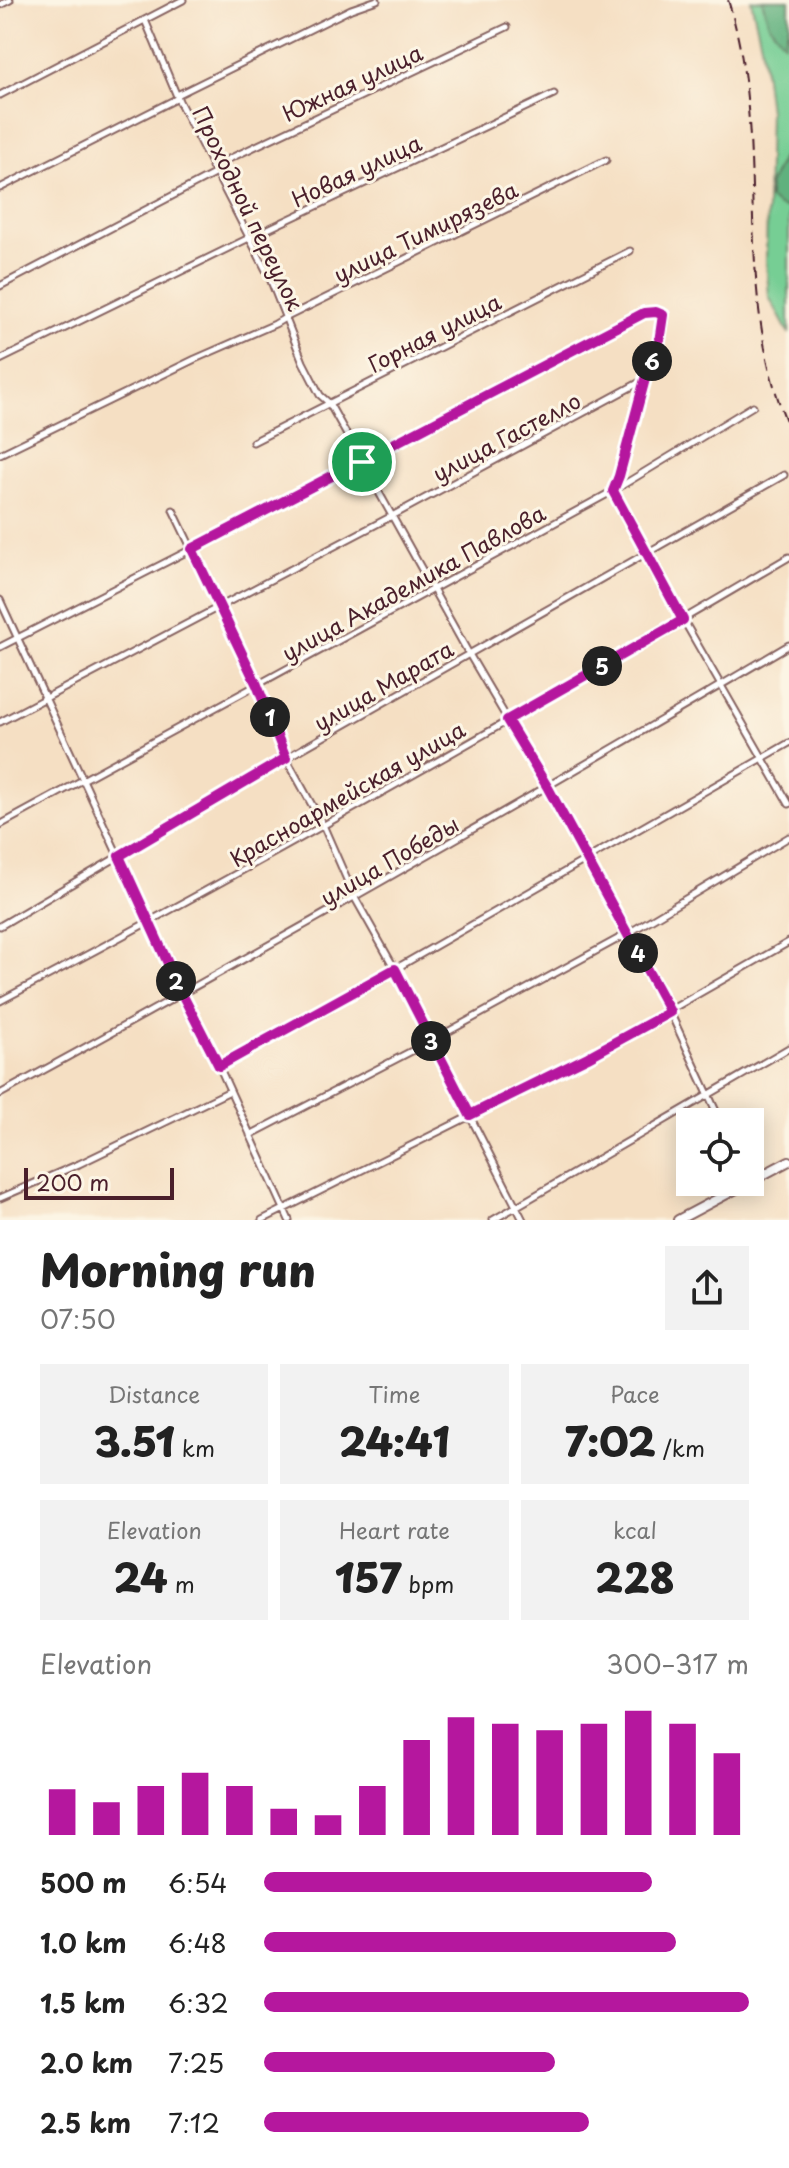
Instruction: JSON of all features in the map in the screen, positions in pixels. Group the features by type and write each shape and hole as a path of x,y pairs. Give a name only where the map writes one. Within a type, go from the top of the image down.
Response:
{"main road":[{"path":"764,1174 789,1161"},
{"path":"678,1220 723,1196"}],"street":[{"path":"0,5 10,0"},
{"path":"0,95 183,0"},
{"path":"0,188 351,9 377,0"},
{"name":"Проходной переулок","path":"145,20 178,96 269,276 303,362 320,395 329,403 469,654 548,788 670,1012 714,1108"},
{"name":"Южная улица","path":"0,286 214,170 507,27"},
{"name":"Новая улица","path":"0,360 554,94"},
{"name":"улица Тимирязева","path":"0,454 195,359 275,324 606,160"},
{"name":"Горная улица","path":"253,442 630,251"},
{"path":"0,647 362,462 644,313 656,312 663,315 659,342 645,379 613,491 645,553 789,804"},
{"name":"улица Гастелло","path":"0,722 645,379"},
{"name":"улица Академика Павлова","path":"0,825 613,491 753,406"},
{"name":"улица Марата","path":"0,926 286,758 784,475"},
{"path":"173,510 257,685 286,758 323,825 355,898 395,969 523,1220"},
{"name":"Красноармейская улица","path":"0,1001 150,923 789,557"},
{"path":"0,600 289,1220"},
{"name":"улица Победы","path":"0,1094 355,898 789,645"},
{"path":"219,1066 789,743"},
{"path":"250,1135 627,934 789,837"},
{"path":"262,1220 588,1057 789,942"},
{"path":"493,1220 789,1048"},
{"path":"0,1198 79,1164 230,1091"}],"green space":[{"path":"751,0 785,0 789,4 789,334 769,297 766,260 769,111 761,44"},
{"path":"762,0 789,0 789,25 784,43 769,24"},
{"path":"789,143 789,208 778,206 769,198 769,185"}],"railway":[{"path":"728,0 741,53 748,106 755,269 761,323 771,376 789,428"}],"route":[{"path":"644,313 663,315 659,342 645,379 613,491 683,620 507,720 548,788 670,1012 588,1057 470,1115 395,969 219,1066 182,994 119,856 286,758 257,685 192,549 362,462 644,313"}]}
